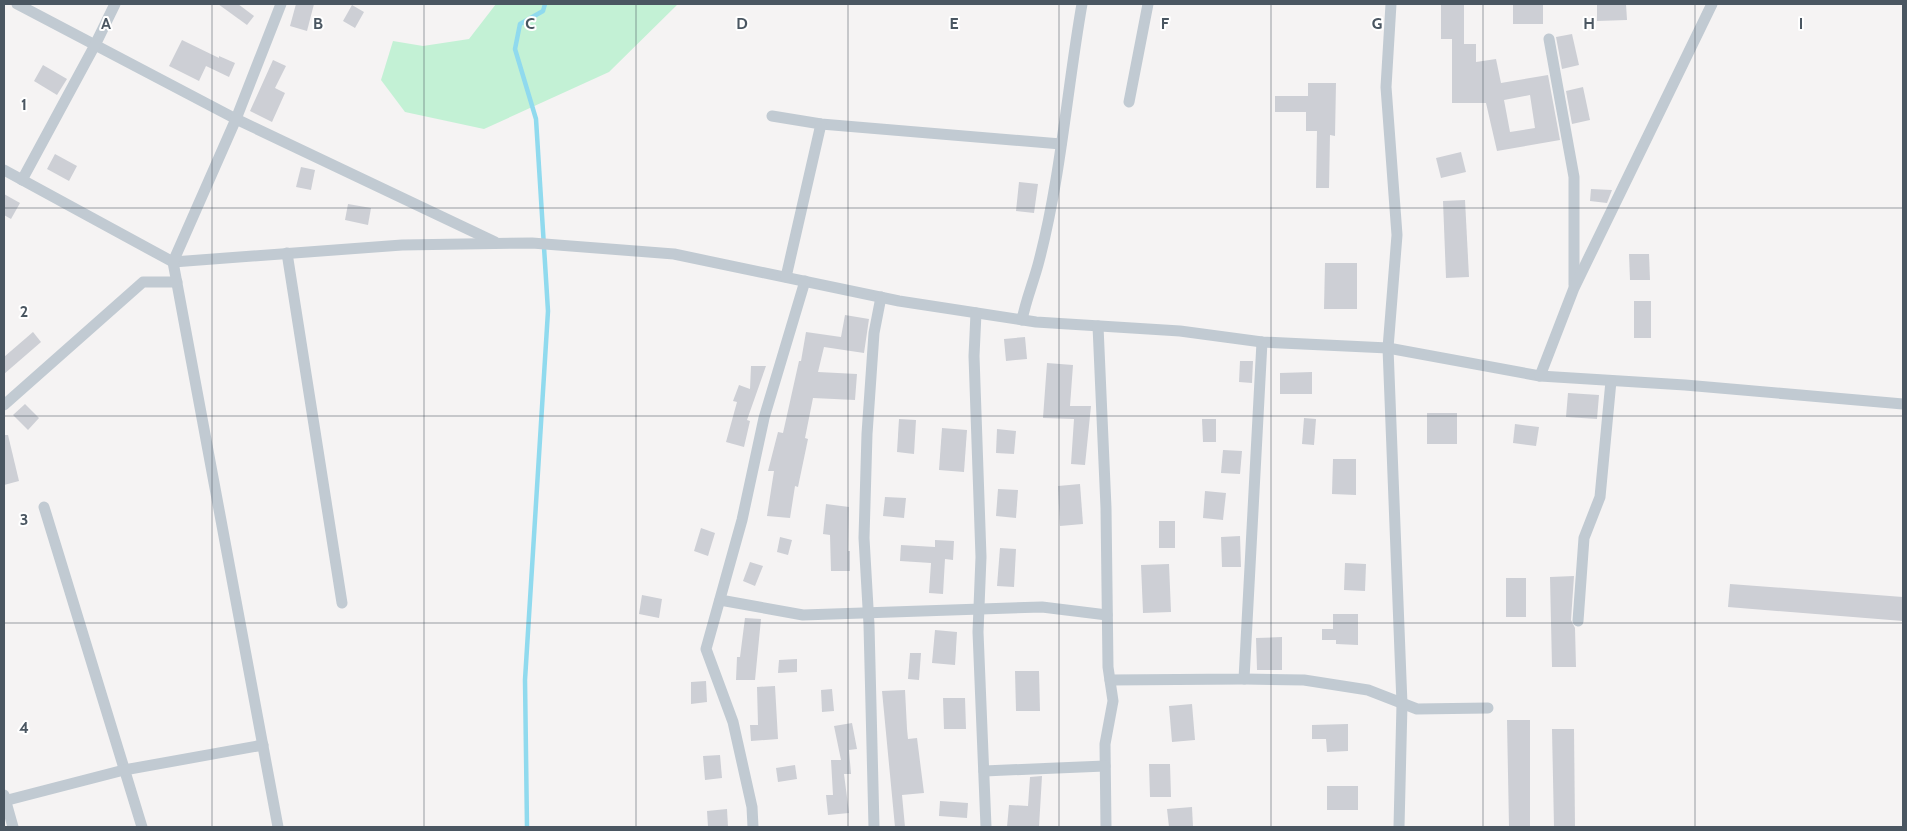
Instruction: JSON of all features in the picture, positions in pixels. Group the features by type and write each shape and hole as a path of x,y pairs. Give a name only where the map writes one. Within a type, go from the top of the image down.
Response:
{"street":[{"path":"17,4 236,119 499,243"},
{"path":"22,180 96,45 115,4"},
{"path":"278,827 174,262 236,119 281,4"},
{"path":"1022,320 1026,297 1039,261 1062,144 1066,95 1082,4"},
{"path":"1129,102 1148,4"},
{"path":"1390,4 1386,87 1397,235 1388,348 1402,704 1399,827"},
{"path":"1540,376 1574,288 1712,4"},
{"path":"1549,39 1574,177 1574,288"},
{"path":"772,116 821,124 1062,144"},
{"path":"786,277 821,124"},
{"path":"4,170 174,262 402,245 499,243 532,243 674,254 881,297 1022,320 1180,331 1262,342 1388,348 1540,376 1903,404"},
{"path":"287,253 342,603"},
{"path":"753,827 752,807 733,722 706,649 742,520 764,418 805,281"},
{"path":"4,405 143,282 177,282"},
{"path":"874,827 864,538 867,434 874,333 881,297"},
{"path":"976,313 974,356 981,557 979,609 986,827"},
{"path":"1098,326 1106,508 1107,615 1110,680 1113,701 1105,744 1106,827"},
{"path":"1244,678 1262,342"},
{"path":"1578,621 1584,538 1600,497 1611,381"},
{"path":"44,507 142,827"},
{"path":"720,600 803,615 1042,607 1107,615"},
{"path":"1110,680 1244,678 1304,680 1368,690 1416,709 1488,708"},
{"path":"13,827 4,799 124,770 262,745"},
{"path":"984,771 1105,766"}],"green space":[{"path":"496,4 678,4 609,72 484,129 405,112 381,80 393,41 423,46 469,39"}],"building":[{"path":"218,4 238,4 254,16 247,25"},
{"path":"296,4 314,4 307,31 290,26"},
{"path":"1441,4 1464,4 1464,44 1476,44 1476,62 1496,59 1501,83 1548,75 1560,140 1497,151 1486,103 1452,103 1452,39 1441,39","holes":["1530,95 1535,128 1510,132 1504,100"]},
{"path":"1513,4 1543,4 1543,24 1513,24"},
{"path":"1597,4 1626,4 1627,20 1597,21"},
{"path":"352,5 364,12 355,28 343,21"},
{"path":"1572,34 1579,65 1562,69 1556,37"},
{"path":"182,40 219,58 219,56 235,63 229,77 206,66 199,81 169,66"},
{"path":"273,60 286,66 275,88 285,93 272,122 250,111"},
{"path":"43,65 67,79 57,95 34,81"},
{"path":"1308,83 1336,83 1335,136 1330,135 1329,188 1316,188 1317,131 1306,131 1306,112 1275,112 1275,96 1308,96"},
{"path":"1583,87 1590,120 1572,124 1566,91"},
{"path":"1461,152 1466,172 1441,178 1436,158"},
{"path":"55,154 77,166 69,181 47,169"},
{"path":"301,167 315,170 311,190 296,187"},
{"path":"1019,182 1038,184 1034,213 1016,211"},
{"path":"1591,189 1612,190 1607,203 1590,201"},
{"path":"4,194 20,203 11,219 4,215"},
{"path":"1465,200 1469,277 1446,278 1443,201"},
{"path":"348,204 371,208 368,225 345,220"},
{"path":"1629,254 1649,254 1650,280 1630,280"},
{"path":"1325,263 1357,263 1357,309 1324,309"},
{"path":"1634,301 1651,301 1651,338 1634,338"},
{"path":"845,315 869,319 864,353 824,347 818,372 857,374 855,400 813,398 805,438 808,439 798,487 795,486 790,518 767,516 774,471 768,471 778,432 783,433 799,361 801,361 806,332 841,337"},
{"path":"33,332 41,342 4,374 4,357"},
{"path":"1025,337 1027,359 1006,361 1004,339"},
{"path":"1240,361 1253,361 1252,383 1239,382"},
{"path":"1047,363 1073,365 1070,406 1091,406 1085,465 1071,464 1074,419 1043,418"},
{"path":"751,366 766,366 747,420 750,421 744,447 726,442 737,402 733,401 739,385 750,389"},
{"path":"1312,372 1312,394 1280,394 1280,373"},
{"path":"1568,393 1599,395 1597,419 1566,417"},
{"path":"25,404 39,418 28,430 13,415"},
{"path":"1427,413 1457,413 1457,444 1427,444"},
{"path":"1304,418 1316,419 1314,445 1302,444"},
{"path":"899,419 916,420 914,454 897,452"},
{"path":"1202,419 1216,419 1216,442 1203,442"},
{"path":"1515,424 1539,427 1536,446 1513,443"},
{"path":"942,428 967,430 964,472 939,470"},
{"path":"997,429 1016,431 1014,454 996,453"},
{"path":"4,435 8,435 19,481 4,485"},
{"path":"1223,450 1242,451 1240,474 1221,473"},
{"path":"1333,459 1356,459 1356,495 1332,494"},
{"path":"1080,484 1083,524 1060,526 1058,486"},
{"path":"998,489 1018,490 1016,518 996,516"},
{"path":"1205,491 1226,493 1223,520 1203,518"},
{"path":"885,497 906,498 904,518 883,516"},
{"path":"826,504 849,507 848,551 850,551 850,571 831,571 830,535 823,534"},
{"path":"1159,521 1175,521 1175,548 1159,548"},
{"path":"701,528 715,533 708,556 694,551"},
{"path":"1240,536 1241,567 1222,567 1221,537"},
{"path":"780,537 792,540 788,555 777,552"},
{"path":"935,540 954,541 953,560 945,559 943,594 929,593 931,563 900,561 901,545 935,547"},
{"path":"1000,548 1016,549 1014,587 997,586"},
{"path":"750,562 763,566 755,586 743,581"},
{"path":"1345,563 1366,564 1365,591 1344,590"},
{"path":"1169,564 1171,612 1143,613 1141,565"},
{"path":"1574,576 1571,620 1575,628 1576,667 1552,667 1550,577"},
{"path":"1506,578 1526,578 1526,617 1506,617"},
{"path":"1730,584 1903,597 1903,621 1728,607"},
{"path":"642,595 662,599 659,618 639,614"},
{"path":"1333,614 1358,614 1358,645 1336,644 1336,640 1322,640 1322,629 1333,629"},
{"path":"745,618 761,619 755,680 736,680 737,657 740,657"},
{"path":"935,630 957,632 955,665 932,663"},
{"path":"1282,637 1282,670 1257,670 1256,638"},
{"path":"910,653 921,653 919,680 908,679"},
{"path":"797,659 797,672 778,673 779,660"},
{"path":"1015,671 1039,671 1040,711 1016,711"},
{"path":"706,681 707,702 691,704 691,682"},
{"path":"775,686 778,739 751,741 750,725 758,725 757,687"},
{"path":"832,689 834,711 822,712 821,690"},
{"path":"905,690 908,739 917,738 924,793 902,795 905,827 895,827 882,691"},
{"path":"943,698 965,698 966,729 944,729"},
{"path":"1192,704 1195,740 1172,742 1169,706"},
{"path":"1507,720 1530,720 1530,827 1509,827"},
{"path":"852,723 857,749 849,750 851,774 844,774 849,813 828,815 826,795 833,795 831,760 841,760 834,726"},
{"path":"1348,724 1348,751 1327,752 1326,739 1312,739 1312,725"},
{"path":"1552,729 1574,729 1575,827 1554,827"},
{"path":"720,755 722,778 705,780 703,756"},
{"path":"1149,764 1170,764 1171,797 1150,797"},
{"path":"795,765 797,779 778,782 776,768"},
{"path":"1042,776 1039,827 1007,827 1009,805 1028,806 1030,777"},
{"path":"1327,786 1358,786 1358,810 1327,810"},
{"path":"940,801 968,803 967,818 939,816"},
{"path":"1192,807 1193,827 1169,827 1167,809"},
{"path":"727,809 728,827 708,827 707,811"}],"waterway":[{"path":"527,827 525,680 548,311 536,119 515,49 520,24 543,11 545,4"}]}
